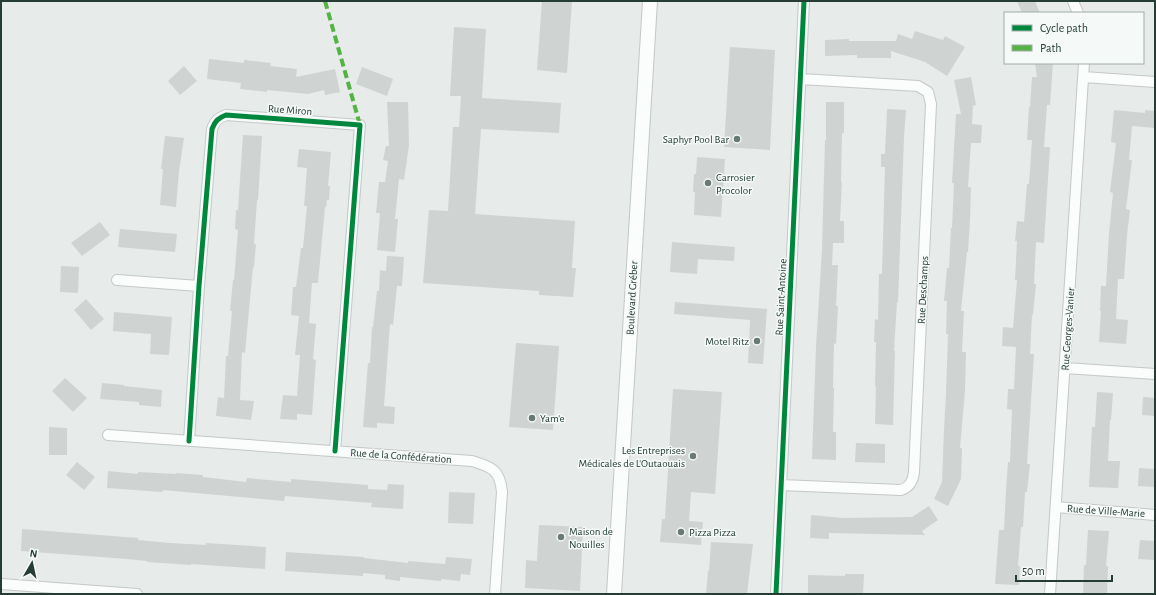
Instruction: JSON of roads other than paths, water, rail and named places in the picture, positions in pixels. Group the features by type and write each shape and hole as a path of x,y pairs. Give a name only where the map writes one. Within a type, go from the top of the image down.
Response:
{"main road":[{"name":"Boulevard Gréber","path":"614,594 650,1"}],"street":[{"name":"Rue Saint-Antoine","path":"776,594 804,1"},
{"path":"1074,1 1078,12"},
{"name":"Rue Georges-Vanier","path":"1050,594 1084,64"},
{"path":"1084,77 1155,82"},
{"name":"Rue Deschamps","path":"781,485 901,490 910,484 913,479 914,472 931,112 930,97 928,92 918,86 801,79"},
{"name":"Rue Miron","path":"189,441 212,129 215,122 219,118 226,115 360,125 335,451"},
{"path":"117,280 200,286"},
{"path":"1065,368 1155,374"},
{"name":"Rue de la Confédération","path":"108,435 472,461 486,465 495,471 501,480 502,492 495,594"},
{"name":"Rue de Ville-Marie","path":"1056,508 1155,515"},
{"path":"1,584 137,594"}],"place":[{"name":"Saphyr Pool Bar","path":"737,139"},
{"name":"Carrosier Procolor","path":"708,183"},
{"name":"Motel Ritz","path":"757,341"},
{"name":"Yam'e","path":"532,418"},
{"name":"Les Entreprises Médicales de L'Outaouais","path":"693,456"},
{"name":"Pizza Pizza","path":"681,532"},
{"name":"Maison de Nouilles","path":"561,537"}]}
